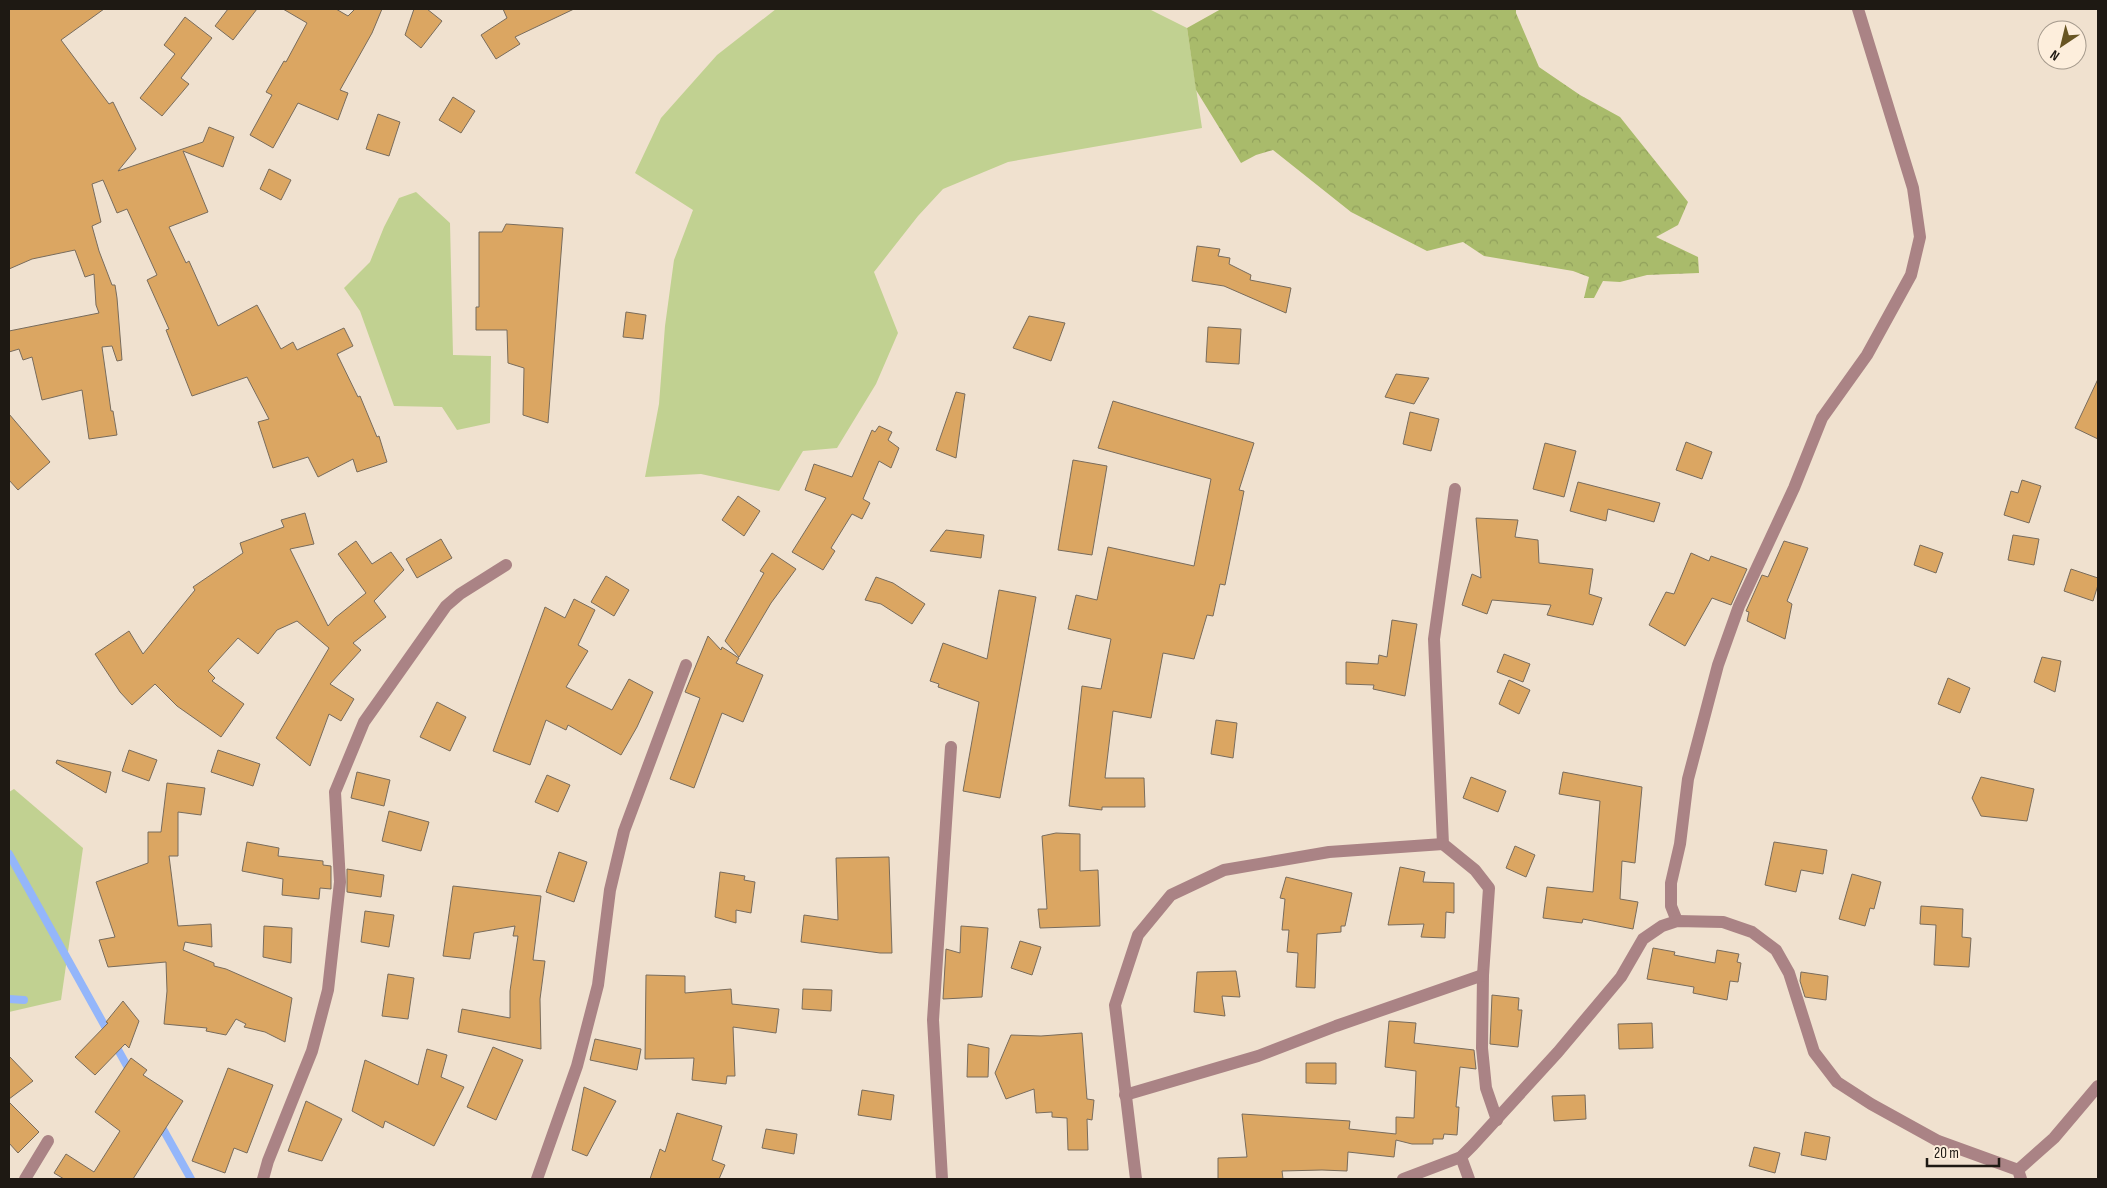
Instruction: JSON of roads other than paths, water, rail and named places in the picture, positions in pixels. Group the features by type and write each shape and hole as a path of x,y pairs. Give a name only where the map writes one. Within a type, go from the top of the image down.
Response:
{"street":[{"path":"1676,921 1671,906 1671,882 1680,844 1688,779 1720,657 1739,606 1794,488 1822,418 1867,355 1911,275 1920,237 1913,188 1858,9"},
{"path":"1444,844 1434,639 1456,489"},
{"path":"264,1179 268,1161 312,1051 328,990 340,882 335,792 364,722 446,606 460,594 506,565"},
{"path":"537,1179 577,1066 598,985 610,890 624,831 686,665"},
{"path":"942,1179 933,1020 951,747"},
{"path":"1136,1179 1115,1005 1138,935 1171,895 1224,870 1329,852 1444,844 1475,870 1489,888 1483,975 1482,1048 1486,1088 1497,1120"},
{"path":"1403,1179 1461,1157 1558,1052 1621,977 1643,939 1662,926 1676,921 1723,922 1752,932 1776,950 1789,973 1814,1052 1837,1082 1871,1104 1938,1141 2019,1174 2054,1138 2098,1086"},
{"path":"1125,1095 1258,1056 1336,1026 1483,975"},
{"path":"25,1179 48,1141"},
{"path":"1461,1157 1469,1179"}],"waterway":[{"path":"9,854 131,1073"},
{"path":"9,999 24,1000"},
{"path":"159,1122 191,1179"}]}
